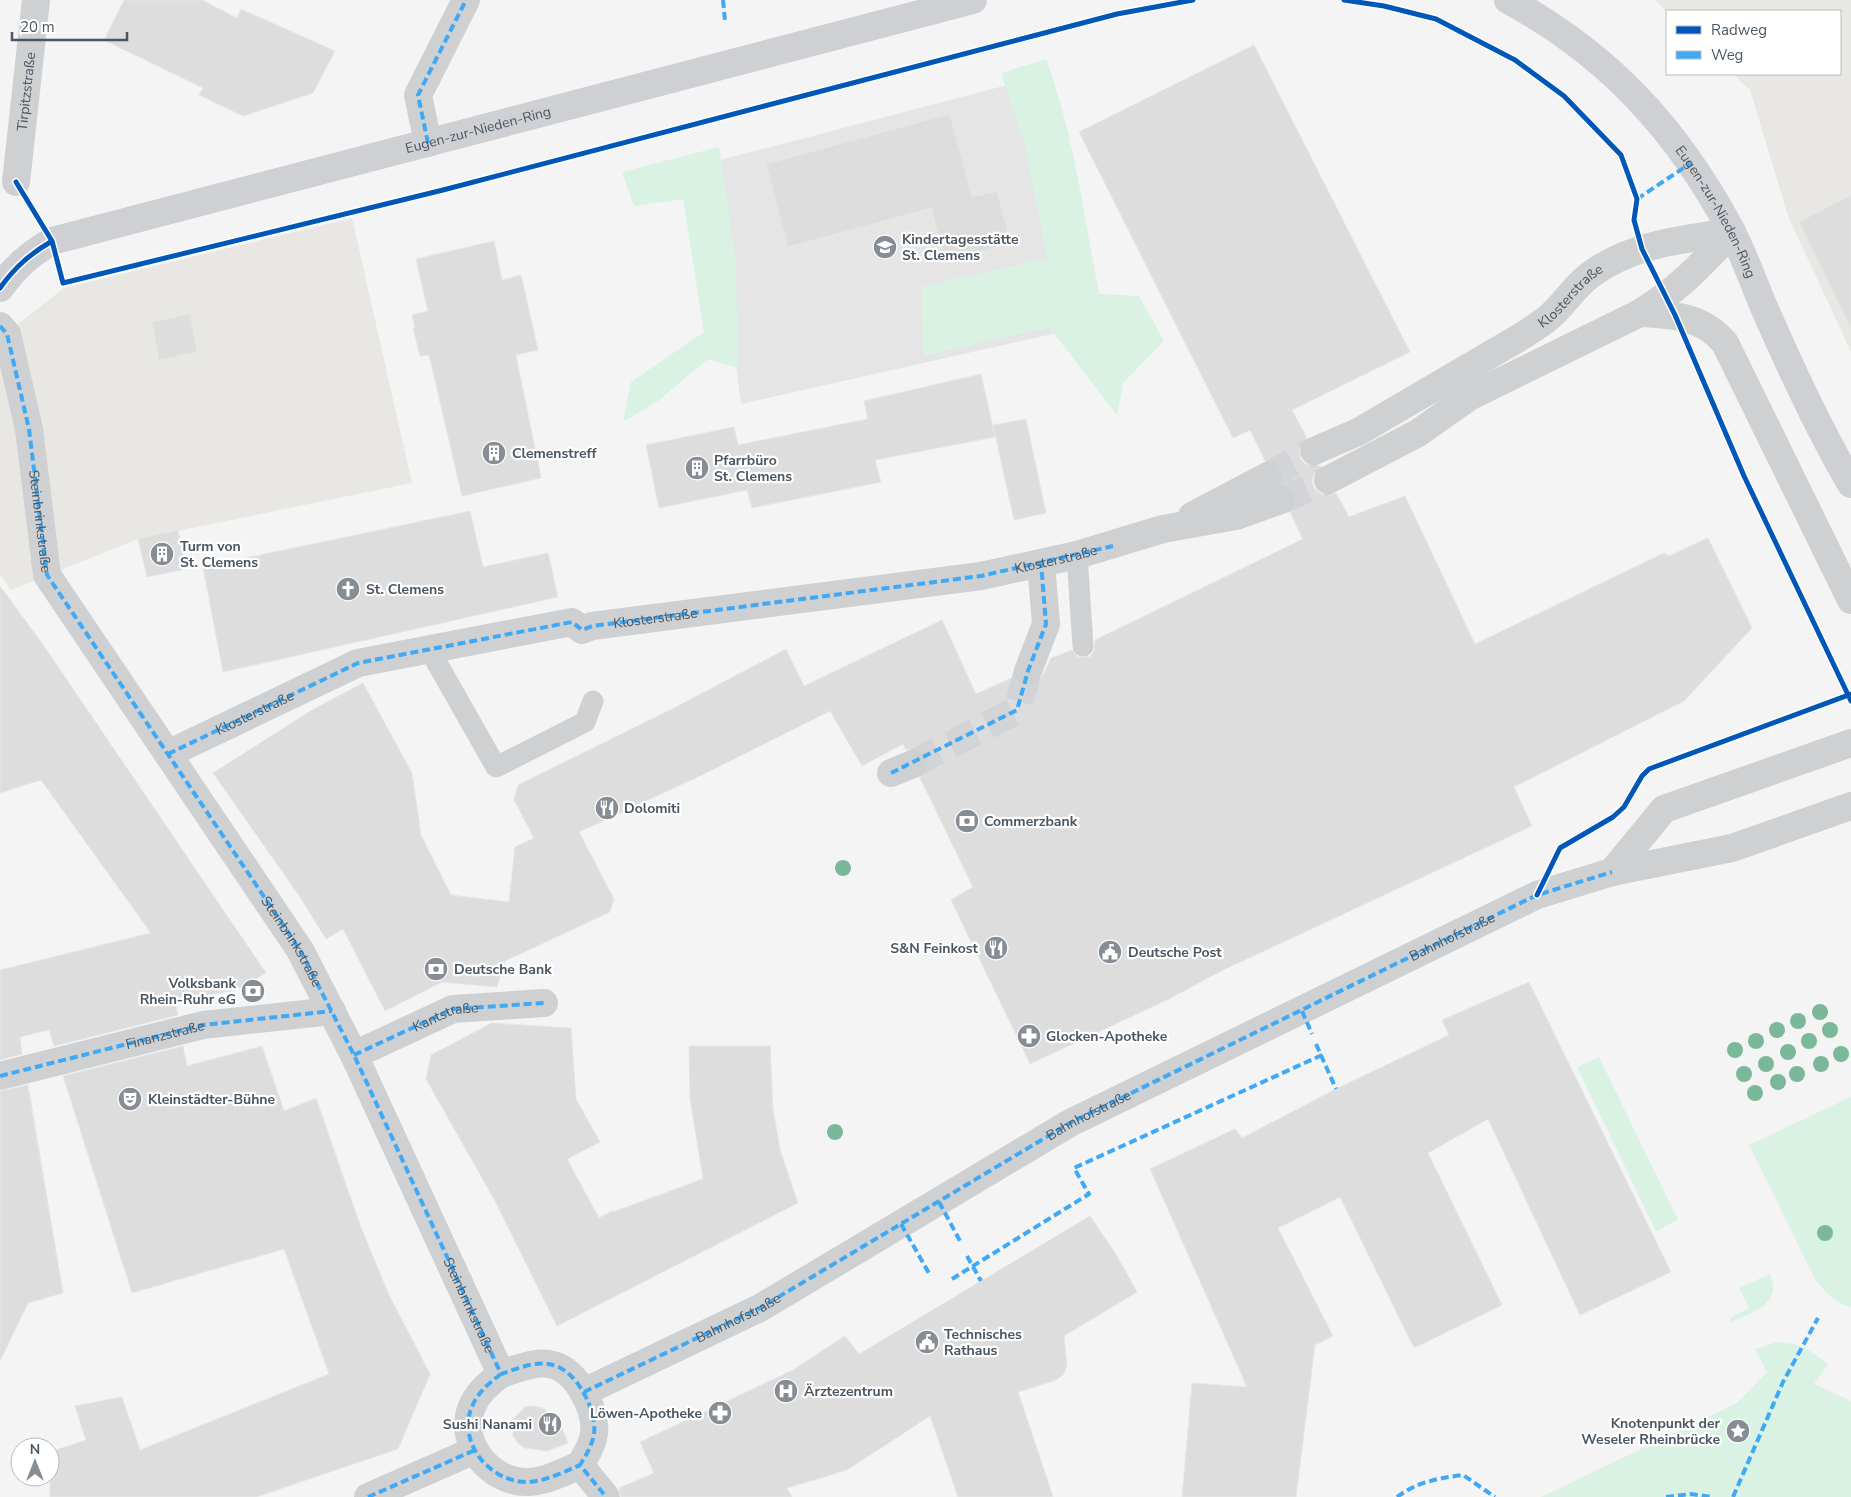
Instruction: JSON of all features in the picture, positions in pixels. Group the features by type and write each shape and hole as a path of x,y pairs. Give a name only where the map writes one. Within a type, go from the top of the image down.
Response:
{"main road":[{"name":"Eugen-zur-Nieden-Ring","path":"0,288 13,270 31,253 52,241 428,143 932,6 973,0"},
{"name":"Eugen-zur-Nieden-Ring","path":"1508,0 1536,15 1576,42 1608,68 1633,92 1691,163 1732,232 1779,340 1851,484"}],"street":[{"name":"Tirpitzstraße","path":"16,182 36,0"},
{"path":"428,143 418,95 466,0"},
{"path":"1328,480 1418,433 1469,397 1640,313 1666,297 1685,282 1732,232"},
{"name":"Klosterstraße","path":"1314,451 1358,432 1522,336 1548,318 1588,276 1605,264 1624,255 1671,242 1732,232"},
{"path":"1640,313 1675,315 1704,324 1715,331 1725,344 1851,600"},
{"name":"Steinbrinkstraße","path":"0,326 7,334 29,429 47,575 300,950 354,1056 501,1374"},
{"name":"Klosterstraße","path":"1164,530 1268,476"},
{"name":"Klosterstraße","path":"168,754 358,663 572,622 582,630 606,624 952,580 1077,555 1164,530 1236,516 1281,500"},
{"path":"1028,671 1046,624 1041,563"},
{"path":"1612,872 1664,809 1851,743"},
{"name":"Bahnhofstraße","path":"584,1392 760,1308 1070,1124 1537,895 1612,872 1732,848 1851,806"},
{"name":"Kantstraße","path":"354,1056 453,1009 544,1003"},
{"name":"Finanzstraße","path":"0,1076 203,1025 332,1011"},
{"path":"533,1365 554,1365 572,1377 584,1392 591,1410 594,1432 590,1450 580,1465 559,1475 528,1482 501,1478 486,1465 475,1450 468,1426 471,1410 480,1391 501,1374 533,1365"},
{"path":"368,1497 475,1450"},
{"path":"580,1465 606,1497"}],"lane":[{"path":"1077,555 1083,646"},
{"path":"429,649 496,767 585,722 593,701"}],"shaded area":[{"path":"1655,0 1851,0 1851,352 1788,216 1750,90 1734,75 1841,75 1841,10 1666,11"},
{"name":"Kindertagesstätte St. Clemens","path":"1015,83 1066,331 741,404 709,163"},
{"path":"352,218 412,483 138,539 11,590 0,574 0,338 64,288"}],"green space":[{"path":"1046,59 1056,88 1071,146 1099,294 1139,296 1164,341 1123,383 1117,415 1049,327 923,356 921,287 1047,258 1025,145 1001,73"},
{"path":"719,147 736,261 738,368 708,359 658,401 623,422 631,382 704,332 683,199 634,206 622,172"},
{"path":"1599,1057 1678,1220 1656,1231 1577,1067"},
{"path":"1851,1097 1851,1307 1830,1296 1814,1277 1749,1145"},
{"path":"1770,1274 1773,1293 1769,1299 1757,1310 1732,1322 1730,1318 1749,1308 1739,1288"},
{"path":"1777,1342 1785,1342 1804,1348 1828,1364 1814,1384 1851,1401 1851,1497 1541,1497 1737,1403 1767,1372 1755,1349"}],"building":[{"path":"124,0 202,0 237,18 241,9 335,51 313,93 243,116 199,95 203,88 104,40"},
{"path":"1254,45 1410,352 1292,410 1307,438 1299,449 1300,458 1304,463 1312,466 1322,466 1315,472 1312,480 1314,488 1327,496 1336,493 1349,517 1405,496 1475,644 1664,553 1669,556 1708,538 1752,628 1684,701 1514,787 1532,826 1219,972 1169,999 1030,1064 951,900 973,887 920,778 928,767 927,758 923,752 916,749 906,750 903,744 862,766 830,711 704,774 579,832 614,899 610,912 505,961 497,987 442,982 385,1011 343,929 326,939 300,897 213,773 312,710 363,683 412,773 421,835 451,895 509,902 515,847 534,838 514,800 518,785 674,708 786,649 804,686 942,620 976,694 1014,677 1022,685 1031,686 1042,677 1051,658 1072,650 1078,657 1090,657 1094,651 1095,640 1303,539 1290,512 1296,503 1296,495 1291,488 1281,485 1284,477 1282,468 1276,463 1265,461 1250,430 1233,438 1079,132"},
{"path":"950,114 972,197 997,191 1011,243 945,261 931,208 788,247 766,164"},
{"path":"1851,195 1851,329 1799,222"},
{"path":"494,241 502,280 521,275 538,350 516,355 541,478 462,496 429,355 420,356 413,328 415,328 412,315 428,311 416,259"},
{"path":"190,314 197,352 159,360 152,322"},
{"path":"981,374 995,437 875,460 881,482 752,508 747,490 659,508 646,445 734,427 738,445 868,419 864,401"},
{"path":"1026,419 1046,513 1014,520 993,425"},
{"name":"St. Clemens","path":"470,511 483,567 548,553 558,597 223,672 203,567"},
{"name":"Turm von St. Clemens","path":"178,530 186,569 147,577 138,539"},
{"path":"0,586 44,646 266,973 236,990 175,1002 178,1015 54,1046 49,1030 20,1037 22,1054 0,1060 0,970 151,933 41,780 0,793"},
{"path":"1529,982 1671,1272 1580,1315 1488,1119 1428,1153 1502,1305 1414,1348 1340,1197 1278,1228 1333,1336 1315,1345 1296,1497 1182,1497 1192,1383 1247,1387 1150,1169 1235,1129 1242,1138 1336,1089 1449,1035 1442,1020"},
{"path":"492,1023 571,1028 576,1099 600,1142 567,1159 599,1218 612,1211 703,1179 690,1098 689,1046 770,1046 773,1108 780,1150 798,1203 557,1326 494,1199 426,1079 431,1055"},
{"path":"183,1046 187,1066 262,1046 284,1111 316,1098 360,1225 389,1295 430,1374 398,1449 256,1497 50,1497 50,1487 60,1487 60,1449 86,1440 75,1406 122,1397 140,1450 329,1374 284,1249 132,1293 63,1076"},
{"path":"28,1085 63,1293 28,1303 0,1361 0,1091"},
{"path":"1090,1216 1117,1256 1137,1292 1064,1336 1067,1365 1063,1375 1054,1381 1018,1392 1053,1497 958,1497 930,1416 847,1470 787,1488 792,1497 621,1497 619,1488 654,1473 640,1442 793,1370 845,1336 859,1354"},
{"path":"534,1406 542,1408 559,1420 568,1443 547,1451 525,1448 518,1443 513,1436 513,1419 525,1407"}],"tunnel":[{"path":"1268,476 1314,451"},
{"path":"1281,500 1328,480"},
{"path":"913,764 1017,710 1028,671"}],"marked path":[{"path":"428,143 418,95 466,0"},
{"path":"723,0 725,21"},
{"path":"1637,199 1691,163"},
{"path":"0,326 7,334 29,429 47,575 300,950 354,1055 501,1374 533,1364 553,1365 570,1375 584,1393 592,1414 594,1434 580,1465 606,1497"},
{"path":"168,754 358,663 572,622 582,630 592,626 981,576 1113,546"},
{"path":"891,773 1017,710 1028,671 1046,624 1041,563"},
{"path":"584,1392 760,1308 1070,1123 1537,895 1612,872"},
{"path":"354,1055 453,1009 544,1003"},
{"path":"0,1076 203,1025 332,1011"},
{"path":"1302,1011 1312,1034"},
{"path":"1316,1044 1336,1089"},
{"path":"952,1279 1089,1194 1074,1168 1322,1055"},
{"path":"939,1202 960,1241"},
{"path":"901,1224 930,1275"},
{"path":"967,1256 981,1281"},
{"path":"1733,1497 1783,1382 1818,1318"},
{"path":"501,1374 487,1385 473,1403 471,1409 468,1423 469,1436 481,1459 502,1476 515,1481 528,1482 548,1478 580,1465"},
{"path":"368,1497 475,1450"},
{"path":"1397,1497 1412,1488 1428,1482 1463,1475 1495,1497"},
{"path":"1666,1497 1691,1494 1712,1497"}],"cycle path":[{"path":"16,182 52,241 63,283 443,190 1117,14 1193,0"},
{"path":"1344,0 1384,6 1436,19 1515,60 1564,96 1621,155 1637,199 1634,220 1642,249 1675,315 1744,476 1851,701"},
{"path":"0,288 23,261 52,241"},
{"path":"1537,895 1560,848 1613,817 1624,807 1642,776 1649,769 1851,694"}],"place":[{"name":"Kindertagesstätte St. Clemens","path":"885,247"},
{"name":"Clemenstreff","path":"494,453"},
{"name":"Pfarrbüro St. Clemens","path":"697,468"},
{"name":"Turm von St. Clemens","path":"162,554"},
{"name":"St. Clemens","path":"348,589"},
{"name":"Dolomiti","path":"607,808"},
{"name":"Commerzbank","path":"967,821"},
{"name":"S&N Feinkost","path":"996,948"},
{"name":"Deutsche Post","path":"1110,952"},
{"name":"Deutsche Bank","path":"436,969"},
{"name":"Volksbank Rhein-Ruhr eG","path":"253,991"},
{"name":"Glocken-Apotheke","path":"1029,1036"},
{"name":"Kleinstädter-Bühne","path":"130,1099"},
{"name":"Technisches Rathaus","path":"927,1342"},
{"name":"Ärztezentrum","path":"786,1391"},
{"name":"Löwen-Apotheke","path":"720,1413"},
{"name":"Sushi Nanami","path":"550,1424"},
{"name":"Knotenpunkt der Weseler Rheinbrücke","path":"1738,1431"}]}
